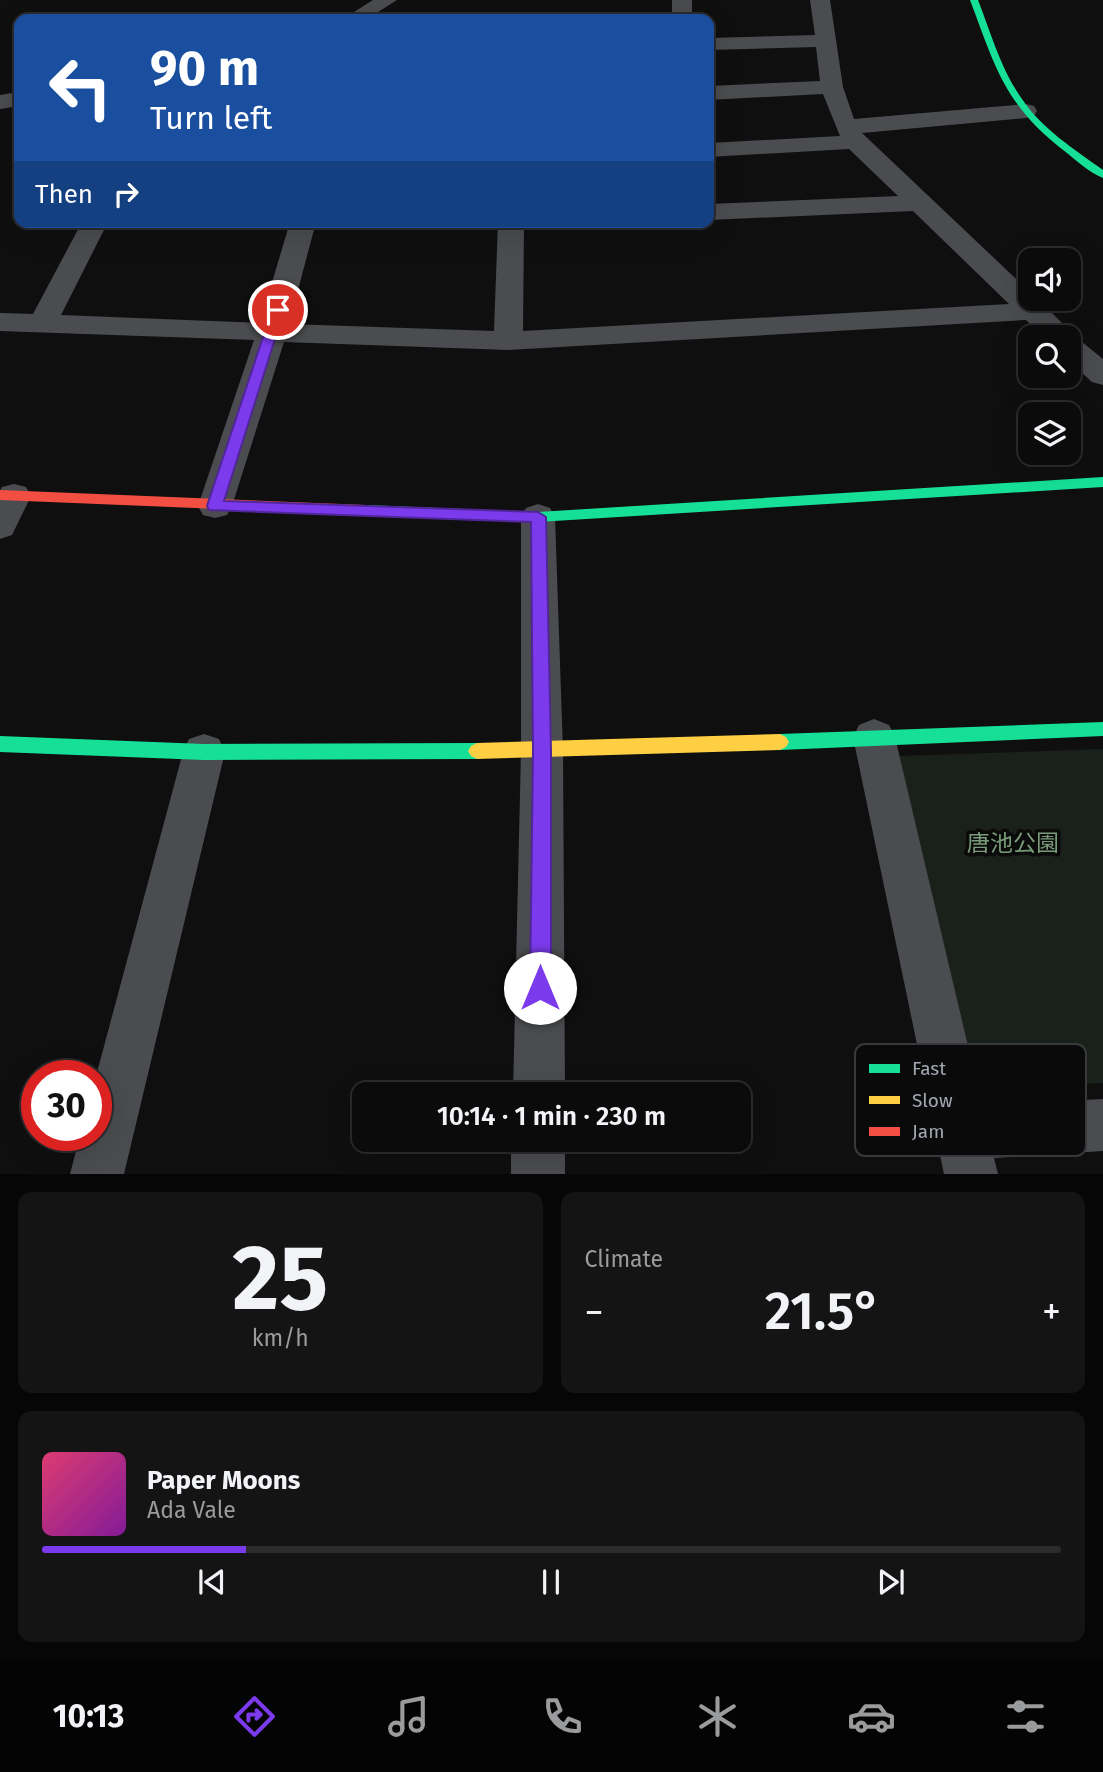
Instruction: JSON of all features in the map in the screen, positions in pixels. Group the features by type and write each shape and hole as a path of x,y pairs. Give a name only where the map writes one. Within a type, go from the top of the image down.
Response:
{"street":[{"path":"362,14 387,0"},
{"path":"820,0 832,87 842,118 852,134 919,203 1018,298"},
{"path":"974,0 1009,87 1026,111 1039,126 1103,175"},
{"path":"714,44 826,41"},
{"path":"714,93 832,87"},
{"path":"714,149 1026,111"},
{"path":"714,212 919,203"},
{"path":"43,322 92,228"},
{"path":"215,506 272,332 301,228"},
{"path":"508,341 511,228"},
{"path":"0,322 508,341 1032,311 1048,325"},
{"path":"1081,356 1103,375"},
{"path":"5,506 215,506 538,517 1103,482"},
{"path":"538,517 542,751 539,1082"},
{"path":"0,744 204,752 542,751 1103,729"},
{"path":"874,737 942,1044"},
{"path":"97,1174 204,752"},
{"path":"538,1152 538,1174"}],"green space":[{"name":"唐池公園","path":"1103,749 1103,1083 1086,1084 1086,1044 967,1044 899,756"}],"traffic: fast":[{"path":"974,0 999,65 1017,100 1038,124 1103,175"},
{"path":"366,510 538,517 1103,482"},
{"path":"780,742 1103,729"},
{"path":"0,744 204,752 477,751"}],"traffic: slow":[{"path":"477,751 780,742"}],"traffic: jam":[{"path":"0,495 366,510"}],"route":[{"path":"278,310 215,506 538,517 542,751 540,988"}]}
